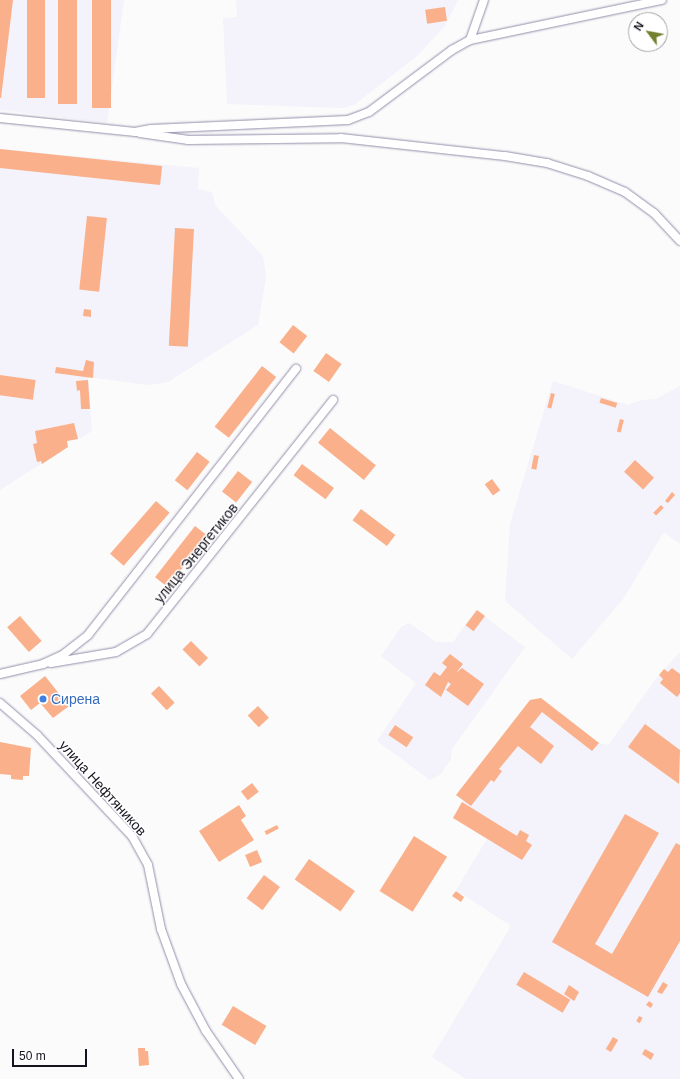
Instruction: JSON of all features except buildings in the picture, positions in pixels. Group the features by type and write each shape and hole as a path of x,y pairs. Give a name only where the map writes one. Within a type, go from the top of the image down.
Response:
{"street":[{"path":"470,40 484,0"},
{"path":"135,132 150,129 348,120 369,112 452,50 470,40 662,0"},
{"path":"0,118 135,132 188,140 341,138 505,156 547,163 588,176 626,192 654,213 680,242"},
{"path":"0,674 43,664 64,654 88,635 296,369"},
{"name":"улица Энергетиков","path":"43,664 116,652 147,634 333,400"},
{"name":"улица Нефтяников","path":"0,703 36,735 132,836 148,865 161,929 181,984 206,1031 239,1079"}],"shaded area":[{"path":"0,0 124,0 107,123 0,110"},
{"path":"236,0 458,0 445,26 417,56 354,105 342,108 227,104 223,18 237,17"},
{"path":"0,149 199,168 198,189 212,192 215,205 263,256 266,277 258,325 168,382 148,385 88,377 92,431 81,438 67,441 68,447 0,490"},
{"path":"553,381 628,405 641,400 656,399 680,386 680,544 664,532 623,599 572,659 505,601 510,524"},
{"path":"476,610 525,647 452,749 451,759 441,774 430,780 377,741 416,683 381,656 401,627 409,623 436,642 453,642"},
{"path":"680,652 680,1079 466,1079 432,1057 511,926 456,890 487,839 453,818 463,801 456,795 530,700 541,698 599,743 608,745 659,675"}],"place":[{"name":"Сирена","path":"43,699"}]}
